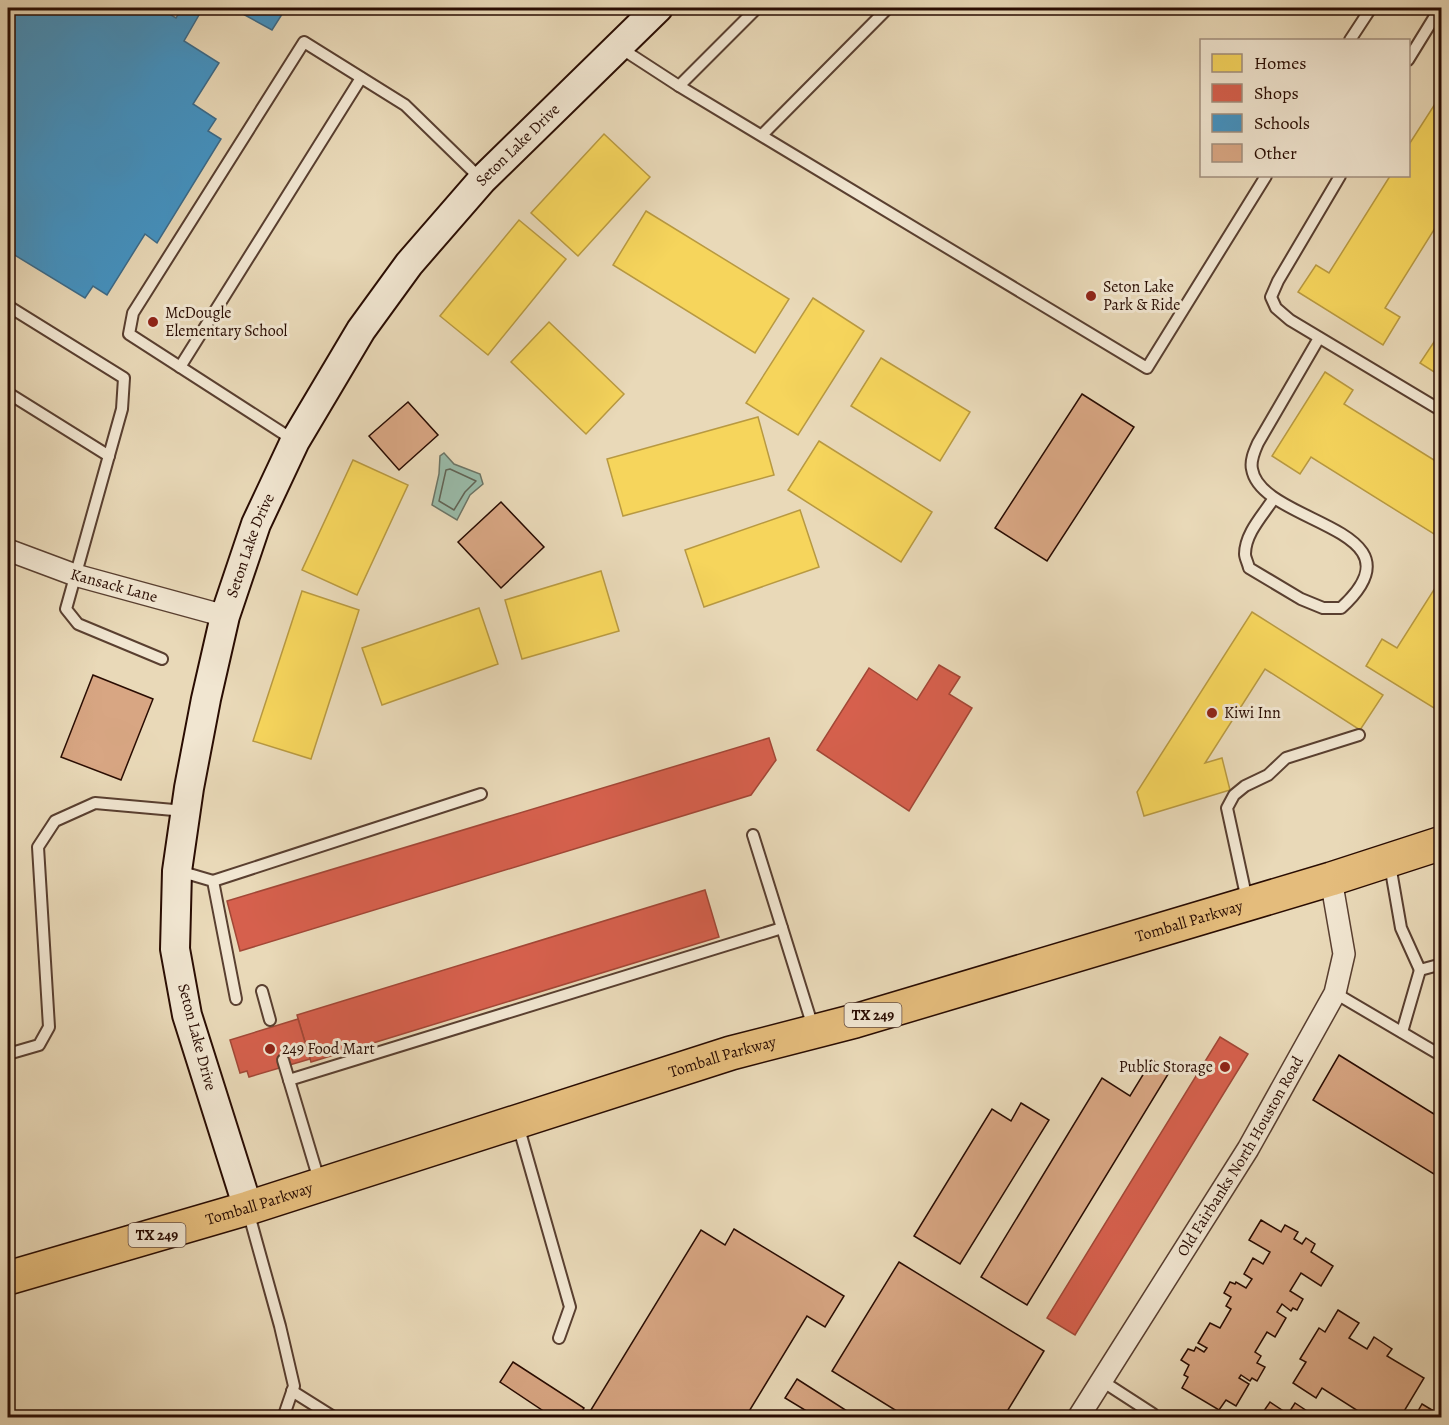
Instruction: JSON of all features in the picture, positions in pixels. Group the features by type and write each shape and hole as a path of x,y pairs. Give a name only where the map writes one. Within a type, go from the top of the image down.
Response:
{"main road":[{"name":"Tomball Parkway","path":"8,1278 248,1208 731,1053 814,1032 1331,879 1442,843"}],"street":[{"name":"Seton Lake Drive","path":"248,1208 187,1015 175,948 177,871 206,699 225,616 256,525 295,441 361,330 409,264 482,180 658,8"},
{"name":"Kansack Lane","path":"8,550 75,575 225,616"},
{"name":"Old Fairbanks North Houston Road","path":"1078,1418 1248,1149 1335,993 1344,954 1331,879"}],"lane":[{"path":"679,86 757,8"},
{"path":"762,135 888,8"},
{"path":"1351,39 1371,8"},
{"path":"1410,57 1440,10"},
{"path":"295,441 129,334 133,313 304,42 405,105 482,180"},
{"path":"619,46 679,86 1147,368 1265,177"},
{"path":"180,367 361,78"},
{"path":"1340,177 1278,281 1271,297 1276,308 1290,320 1442,411"},
{"path":"8,306 124,378 122,409 66,609 78,624 162,659"},
{"path":"1274,498 1252,531 1247,544 1245,555 1249,568 1301,599 1323,608 1341,608 1354,596 1366,578 1367,562 1361,548 1322,523 1274,498 1260,485 1252,470 1253,456 1258,442 1319,338"},
{"path":"8,393 109,456"},
{"path":"1248,903 1227,808 1229,802 1245,786 1268,775 1286,758 1359,735"},
{"path":"177,871 213,880 482,794"},
{"path":"8,1054 39,1045 49,1027 38,847 55,821 95,803 186,811"},
{"path":"753,835 814,1032"},
{"path":"1389,861 1401,928 1420,970 1402,1032"},
{"path":"213,880 236,999"},
{"path":"289,1080 782,928"},
{"path":"1420,970 1442,963"},
{"path":"262,991 270,1020"},
{"path":"1335,993 1442,1056"},
{"path":"283,1060 321,1185"},
{"path":"518,1122 570,1307 559,1338"},
{"path":"248,1208 294,1386 283,1418"},
{"path":"1102,1381 1156,1418"},
{"path":"292,1391 335,1418"}],"water":[{"path":"444,453 454,464 480,474 483,484 470,495 457,520 432,505 439,474 440,456"}],"building: Homes":[{"path":"1442,93 1442,217 1385,308 1400,317 1383,345 1298,292 1316,265 1329,273 1389,177 1410,177 1410,143"},
{"path":"604,134 650,177 578,256 531,213"},
{"path":"646,211 789,299 755,353 613,265"},
{"path":"519,220 566,259 488,355 440,316"},
{"path":"813,298 864,331 798,435 746,403"},
{"path":"549,322 624,394 586,434 511,362"},
{"path":"1442,330 1442,377 1420,363"},
{"path":"881,358 970,412 940,461 851,406"},
{"path":"1325,372 1353,390 1344,404 1442,465 1442,539 1311,457 1300,474 1272,456"},
{"path":"758,417 774,475 623,516 607,459"},
{"path":"819,441 932,512 901,562 788,490"},
{"path":"353,460 408,485 357,595 302,570"},
{"path":"800,510 819,567 704,607 685,550"},
{"path":"601,571 619,631 522,659 505,600"},
{"path":"1442,577 1442,713 1366,666 1382,639 1397,648"},
{"path":"302,591 359,610 311,759 253,741"},
{"path":"479,608 498,664 382,705 362,648"},
{"name":"Kiwi Inn","path":"1252,612 1383,695 1360,730 1265,669 1205,763 1222,758 1230,790 1144,816 1137,792"}],"building: Shops":[{"path":"939,665 960,677 949,694 972,708 909,811 817,750 869,668 917,700"},
{"path":"769,738 776,760 751,795 240,951 227,901"},
{"path":"705,890 719,937 311,1062 297,1015"},
{"name":"249 Food Mart","path":"298,1019 310,1059 249,1077 247,1071 240,1073 230,1040"},
{"path":"1220,1037 1248,1054 1075,1335 1047,1318"}],"building: Schools":[{"path":"8,8 159,8 176,18 182,8 203,8 184,41 219,63 193,104 216,119 208,131 221,139 157,243 145,234 107,295 93,286 85,298 8,251"},
{"path":"232,8 286,8 272,30"}],"building: Other":[{"path":"1082,394 1134,427 1047,561 995,528"},
{"path":"408,402 438,435 399,470 369,436"},
{"path":"501,502 544,547 501,588 458,542"},
{"path":"93,675 153,699 121,780 61,757"},
{"path":"1339,1055 1442,1119 1442,1179 1313,1100"},
{"path":"1152,1060 1170,1071 1027,1305 981,1277 1102,1078 1130,1096"},
{"path":"1021,1103 1049,1120 960,1264 914,1236 992,1109 1011,1121"},
{"path":"1261,1220 1281,1232 1285,1225 1298,1232 1294,1239 1302,1244 1306,1238 1315,1244 1311,1252 1333,1266 1321,1286 1301,1273 1290,1291 1303,1299 1297,1310 1293,1308 1291,1311 1282,1304 1277,1312 1286,1318 1275,1337 1267,1332 1255,1352 1261,1356 1257,1363 1265,1367 1257,1381 1252,1378 1250,1381 1241,1375 1239,1378 1249,1384 1236,1406 1226,1400 1219,1410 1182,1388 1188,1377 1184,1375 1189,1365 1181,1360 1188,1349 1194,1351 1196,1347 1204,1352 1207,1348 1198,1343 1210,1323 1220,1328 1231,1309 1226,1306 1231,1297 1224,1293 1230,1282 1235,1284 1236,1282 1246,1288 1252,1279 1244,1274 1253,1258 1263,1264 1270,1252 1249,1240"},
{"path":"734,1229 844,1296 825,1327 807,1316 745,1418 586,1418 701,1230 725,1245"},
{"path":"899,1262 1044,1351 1003,1418 908,1418 832,1371"},
{"path":"1338,1310 1359,1323 1349,1338 1367,1349 1374,1337 1392,1349 1387,1356 1424,1378 1400,1418 1386,1418 1377,1412 1374,1418 1369,1418 1322,1388 1316,1398 1293,1383 1306,1362 1300,1359 1319,1328 1325,1332"},
{"path":"513,1362 584,1408 578,1418 554,1418 500,1382"},
{"path":"797,1379 858,1418 818,1418 785,1398"},
{"path":"1270,1402 1288,1414 1295,1403 1313,1415 1311,1418 1259,1418"},
{"path":"1422,1404 1442,1416 1442,1418 1414,1418"}],"place":[{"name":"Seton Lake Park & Ride","path":"1091,296"},
{"name":"McDougle Elementary School","path":"153,322"},
{"name":"Kiwi Inn","path":"1212,713"},
{"name":"249 Food Mart","path":"270,1049"},
{"name":"Public Storage","path":"1225,1067"}]}
